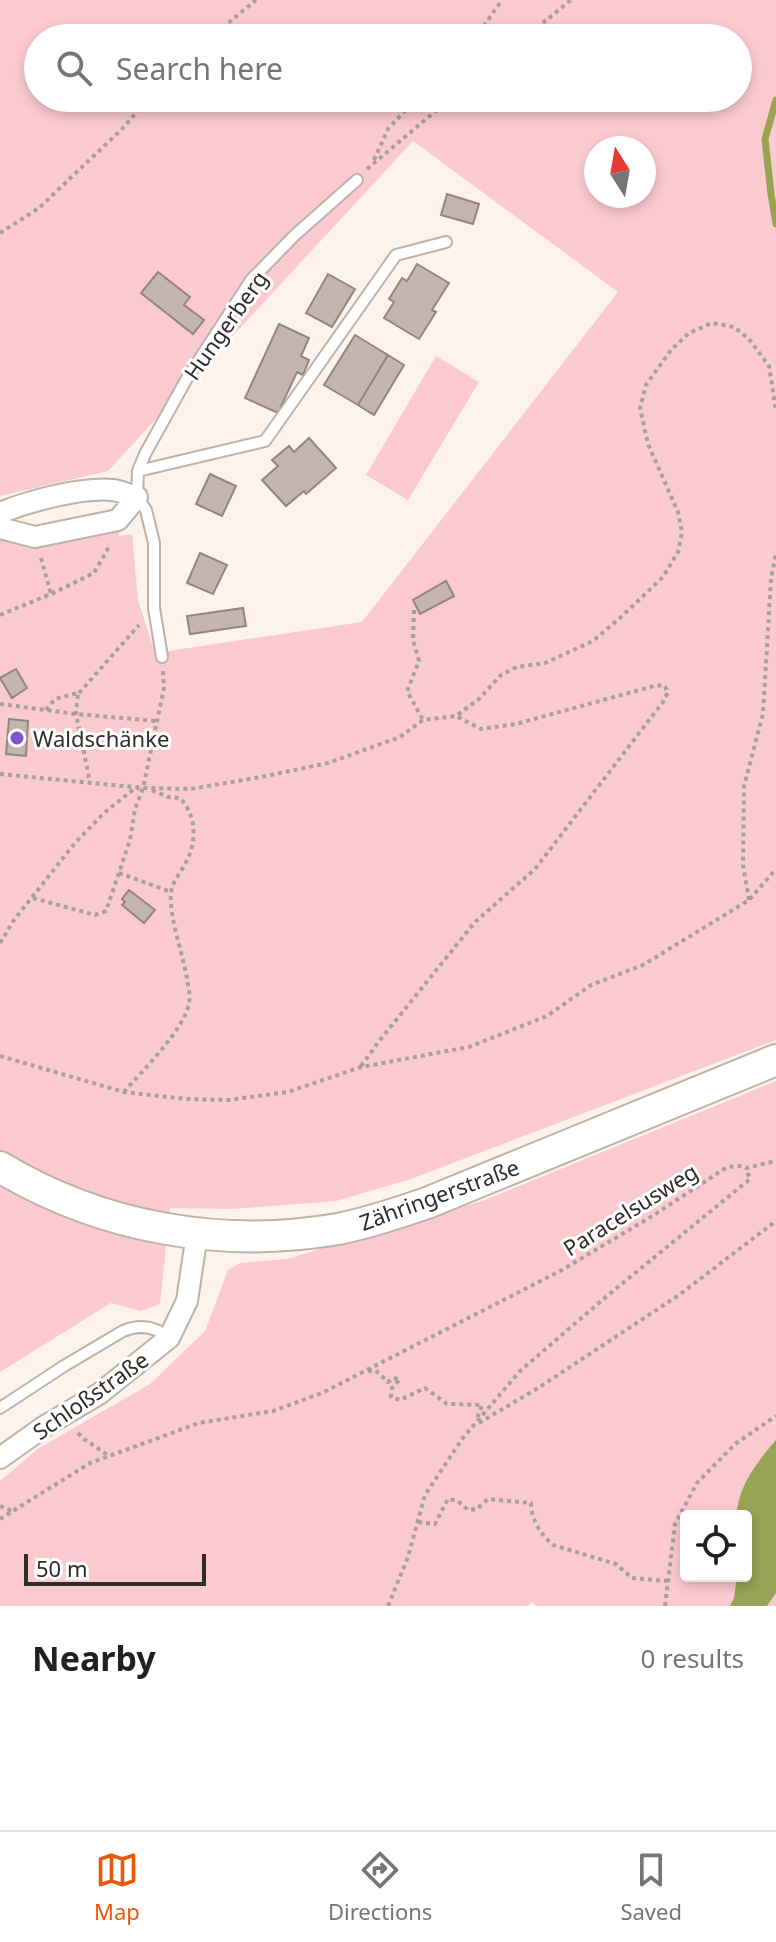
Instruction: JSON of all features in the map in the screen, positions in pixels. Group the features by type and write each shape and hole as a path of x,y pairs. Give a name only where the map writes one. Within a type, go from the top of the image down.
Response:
{"main road":[{"name":"Zähringerstraße","path":"0,1167 69,1202 154,1228 242,1237 292,1235 384,1218 427,1203 776,1060"}],"street":[{"path":"0,513 19,505 80,492 114,490 137,497 118,520 35,537 0,528"},
{"name":"Schloßstraße","path":"0,1458 99,1394 169,1338 187,1301 197,1234"}],"lane":[{"name":"Hungerberg","path":"137,497 138,471 145,454 186,380 251,280 295,235 357,180"},
{"path":"138,471 265,441 396,255 446,242"},
{"path":"137,497 146,510 154,543 154,608 162,657"},
{"path":"0,1408 123,1331 133,1327 153,1328 169,1338"}],"path":[{"path":"227,24 256,0"},
{"path":"484,24 502,0"},
{"path":"541,24 571,0"},
{"path":"0,233 39,208 137,112"},
{"path":"373,162 388,129 404,112"},
{"path":"357,180 373,162 434,112"},
{"path":"0,774 143,788 190,789 328,763 400,737 423,720 456,716 479,699 501,675 517,667 545,663 593,641 663,577 678,552 682,532 678,512 648,444 640,408 646,385 671,350 689,333 712,323 734,327 749,339 769,366 776,411"},
{"path":"0,615 94,573 109,548 118,520"},
{"path":"35,537 51,594"},
{"path":"749,900 743,865 744,786 763,714 771,579 776,553"},
{"path":"46,710 55,699 78,693 154,608"},
{"path":"414,610 413,640 419,661 407,691 423,720"},
{"path":"32,898 95,915 106,911 130,840 135,809 143,788 164,688 162,657"},
{"path":"361,1067 475,922 535,869 668,692 664,685 654,686 516,724 481,729 456,716"},
{"path":"78,693 76,714 90,782"},
{"path":"0,704 156,721"},
{"path":"0,943 14,920 75,843 104,813 134,789 143,788 180,798 185,804 193,820 193,849 171,892 189,1004 183,1019 166,1043 124,1092"},
{"path":"0,1056 124,1092 187,1099 240,1100 288,1092 361,1067 469,1047 547,1016 591,985 643,965 749,900 776,869"},
{"path":"119,873 171,892"},
{"path":"746,1168 776,1161"},
{"name":"Paracelsusweg","path":"0,1519 90,1463 199,1423 273,1411 322,1393 562,1270 727,1167 746,1168 750,1179 520,1371 462,1439 425,1495 408,1557 388,1606"},
{"path":"474,1426 538,1388 679,1295 776,1221"},
{"path":"358,1374 375,1370 388,1382 393,1378 400,1379 392,1388 391,1397 400,1400 425,1388 447,1404 482,1405 474,1426"},
{"path":"68,1413 84,1439 109,1456"},
{"path":"665,1606 675,1524 697,1483 735,1444 776,1416"},
{"path":"418,1522 435,1524 448,1499 458,1501 468,1510 477,1509 488,1499 531,1503 531,1514 546,1540 553,1545 616,1564 632,1578 667,1581"},
{"path":"0,1506 12,1511"}],"shaded area":[{"path":"0,0 776,0 776,1040 411,1179 336,1201 232,1209 170,1208 160,1304 141,1311 111,1303 0,1372 0,528 35,537 118,520 119,536 132,534 138,600 155,653 362,622 618,292 413,141 108,471 0,496"},
{"path":"436,356 479,382 408,500 366,475"},
{"path":"776,1081 776,1606 536,1606 533,1602 527,1606 0,1606 0,1481 39,1448 150,1384 205,1331 228,1270 240,1263 287,1259 485,1200"},
{"path":"776,1440 776,1593 767,1606 730,1606 736,1582 752,1582 752,1510 738,1510 745,1485"}],"building":[{"path":"447,194 479,204 473,224 441,215"},
{"path":"417,264 449,283 419,339 384,318 394,302 389,299 402,278 407,281"},
{"path":"158,272 190,297 184,305 204,320 193,334 141,293"},
{"path":"328,274 355,289 332,327 306,313"},
{"path":"279,324 309,338 301,356 309,360 303,375 297,372 278,413 245,398"},
{"path":"355,335 388,355 358,405 324,385"},
{"path":"388,355 404,365 374,415 358,405"},
{"path":"309,438 336,468 306,494 304,491 286,506 262,480 278,466 272,460 289,446 294,452"},
{"path":"210,474 236,486 222,516 196,504"},
{"path":"200,553 227,565 213,594 187,583"},
{"path":"446,581 454,596 420,614 413,600"},
{"path":"243,608 246,626 190,634 187,616"},
{"path":"16,669 27,688 12,698 0,678"},
{"name":"Waldschänke","path":"9,719 28,721 26,756 6,754"},
{"path":"129,890 155,910 144,923 122,905 125,902 122,899"}],"waterway":[{"path":"776,100 765,139 776,224"}],"place":[{"name":"Waldschänke","path":"17,738"}]}
